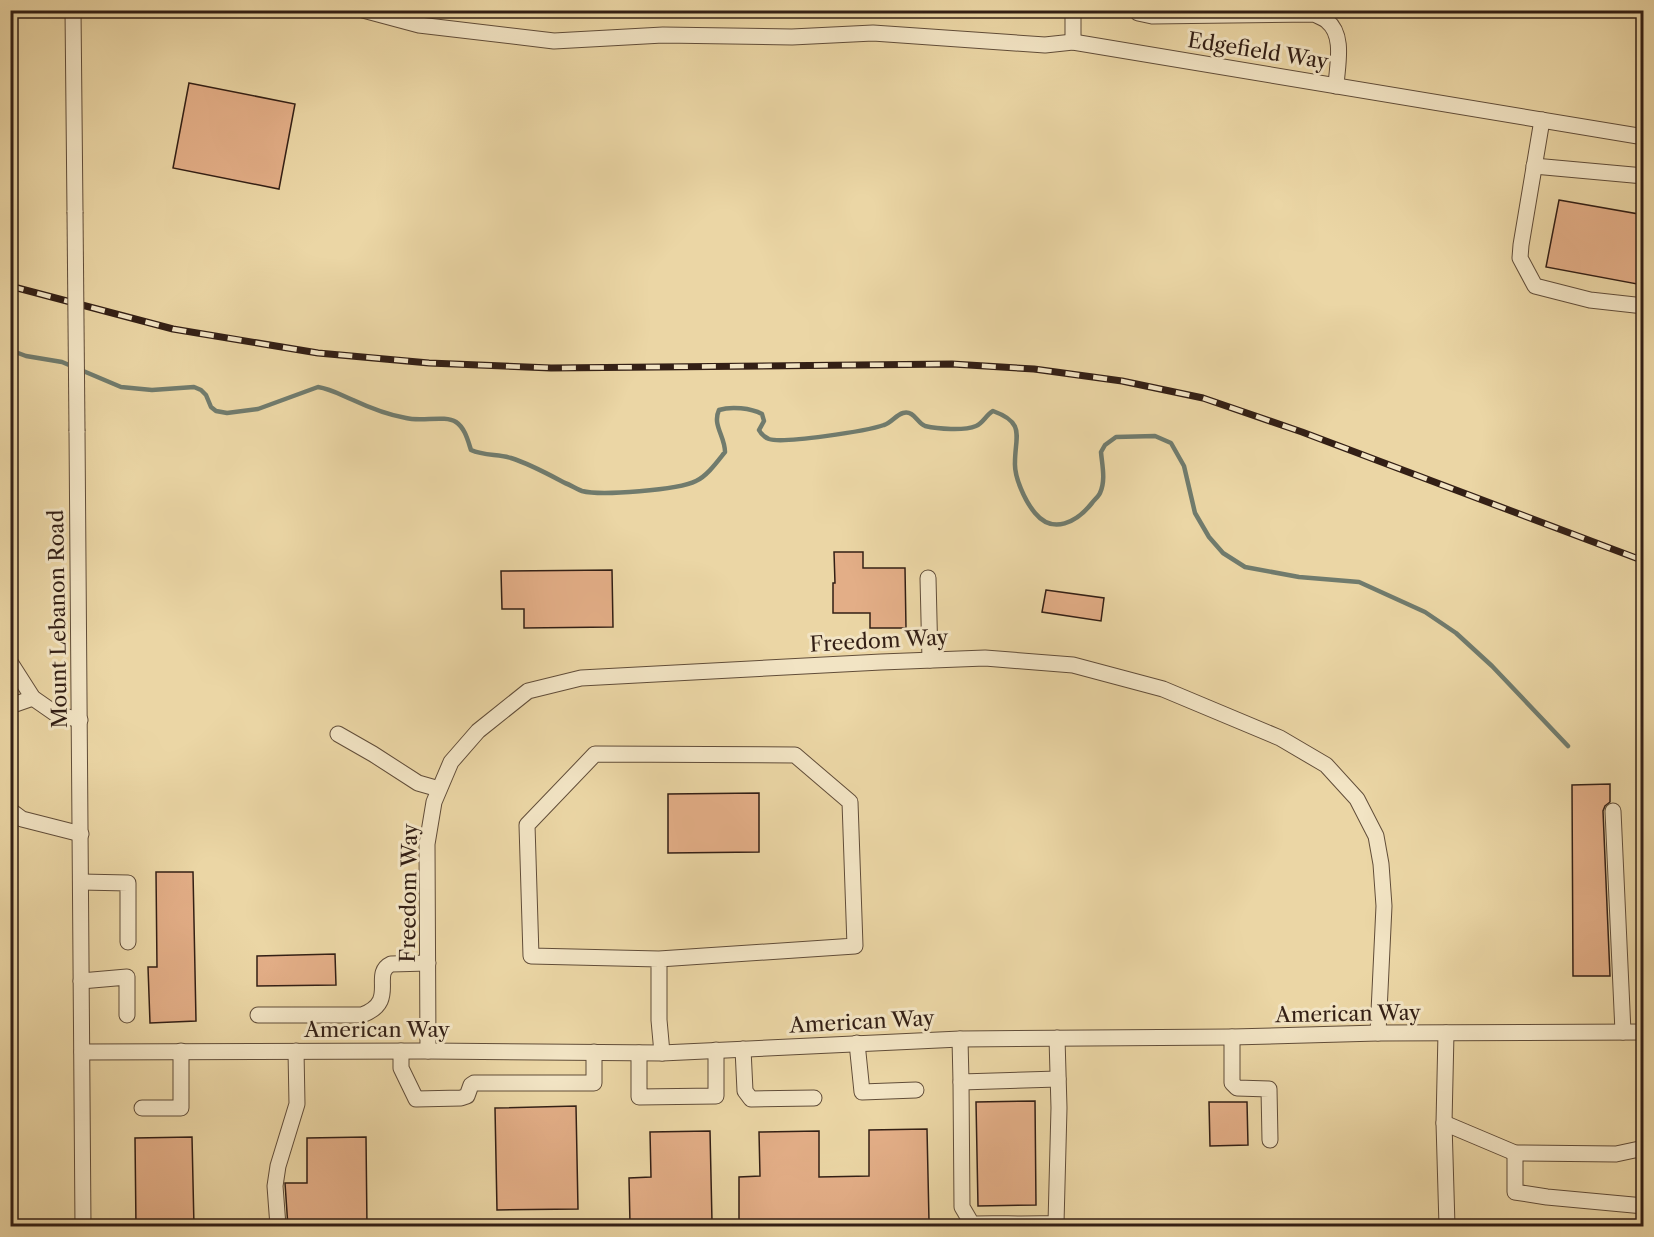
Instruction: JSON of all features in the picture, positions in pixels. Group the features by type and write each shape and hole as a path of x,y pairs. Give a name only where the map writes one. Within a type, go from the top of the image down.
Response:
{"street":[{"name":"Mount Lebanon Road","path":"73,10 83,1227"},
{"name":"Edgefield Way","path":"363,10 419,25 554,41 663,35 792,37 873,33 1045,45 1073,42 1644,137"},
{"path":"1073,10 1073,42"},
{"path":"1136,10 1138,13 1152,16 1261,12 1314,14 1328,21 1337,34 1336,86"},
{"path":"1542,120 1520,258 1535,286 1590,300 1644,306"},
{"path":"1534,166 1644,176"},
{"path":"928,578 930,660"},
{"name":"Freedom Way","path":"428,1051 427,844 434,802 451,762 478,731 528,691 581,678 985,658 1073,665 1163,689 1280,738 1326,765 1357,800 1376,836 1384,906 1378,1033"},
{"path":"10,662 33,698 56,714 80,720"},
{"path":"10,706 33,698"},
{"path":"338,734 418,783 439,789"},
{"path":"595,754 795,755 850,802 855,946 659,959 531,956 527,825 595,754"},
{"path":"10,810 22,819 81,834"},
{"path":"1613,811 1623,1032"},
{"path":"81,882 128,883 128,942"},
{"path":"659,959 659,1020 662,1053"},
{"path":"258,1015 362,1015 378,1006 386,966 391,963 428,963"},
{"path":"81,981 127,977 127,1015"},
{"name":"American Way","path":"82,1052 662,1053 960,1039 1644,1032"},
{"path":"1446,1034 1444,1123 1447,1227"},
{"path":"1232,1037 1232,1083 1237,1088 1269,1089 1270,1140"},
{"path":"960,1039 962,1207 972,1224 1027,1225 1056,1223 1059,1108 1057,1038"},
{"path":"857,1043 862,1092 916,1090"},
{"path":"743,1049 745,1090 751,1099 814,1098"},
{"path":"639,1053 639,1097 716,1096 716,1050"},
{"path":"142,1108 181,1108 181,1051"},
{"path":"278,1227 275,1186 278,1166 297,1104 296,1051"},
{"path":"401,1051 401,1068 416,1099 460,1098 466,1096 474,1083 594,1083 594,1052"},
{"path":"961,1082 1058,1079"},
{"path":"1444,1123 1515,1153 1616,1154 1644,1148"},
{"path":"1515,1153 1515,1192 1644,1206"}],"building":[{"path":"189,83 295,104 279,189 173,168"},
{"path":"1559,200 1644,215 1644,248 1637,284 1546,267"},
{"path":"834,552 863,552 863,568 905,568 906,628 870,628 870,613 833,613"},
{"path":"612,570 613,627 524,628 524,609 502,609 501,571"},
{"path":"1046,590 1104,598 1101,621 1042,612"},
{"path":"1610,784 1610,802 1603,811 1610,976 1573,976 1572,785"},
{"path":"759,793 759,852 668,853 668,794"},
{"path":"156,872 193,872 196,1021 150,1023 148,967 157,967"},
{"path":"335,954 336,985 257,986 257,956"},
{"path":"1035,1101 1036,1205 978,1206 976,1102"},
{"path":"1209,1102 1247,1102 1248,1145 1210,1146"},
{"path":"576,1106 578,1209 497,1210 495,1108"},
{"path":"927,1129 929,1221 739,1224 739,1177 760,1176 759,1132 819,1131 819,1177 869,1176 869,1130"},
{"path":"710,1131 712,1222 630,1224 629,1178 651,1177 650,1132"},
{"path":"192,1137 194,1227 136,1227 135,1138"},
{"path":"366,1137 367,1227 288,1227 285,1183 307,1183 307,1138"}],"waterway":[{"path":"10,350 26,356 62,362 121,387 152,390 194,387 206,395 211,407 216,411 227,413 258,409 318,387 323,388 399,417 451,420 462,428 471,450 518,460 580,490 592,492 657,489 687,484 700,479 725,452 717,421 719,410 747,409 762,414 764,421 759,430 767,438 777,440 825,436 875,428 887,424 900,414 907,413 913,415 925,426 965,429 978,425 993,411 1010,420 1016,431 1015,468 1018,482 1028,502 1042,520 1057,525 1079,516 1099,494 1103,478 1101,452 1105,445 1116,437 1155,436 1171,443 1184,466 1195,513 1209,537 1223,553 1245,567 1299,577 1359,582 1425,612 1456,633 1492,666 1568,746"}],"railway":[{"path":"10,286 173,329 318,353 429,363 551,368 952,364 1034,369 1122,381 1203,398 1302,432 1644,561"}]}
